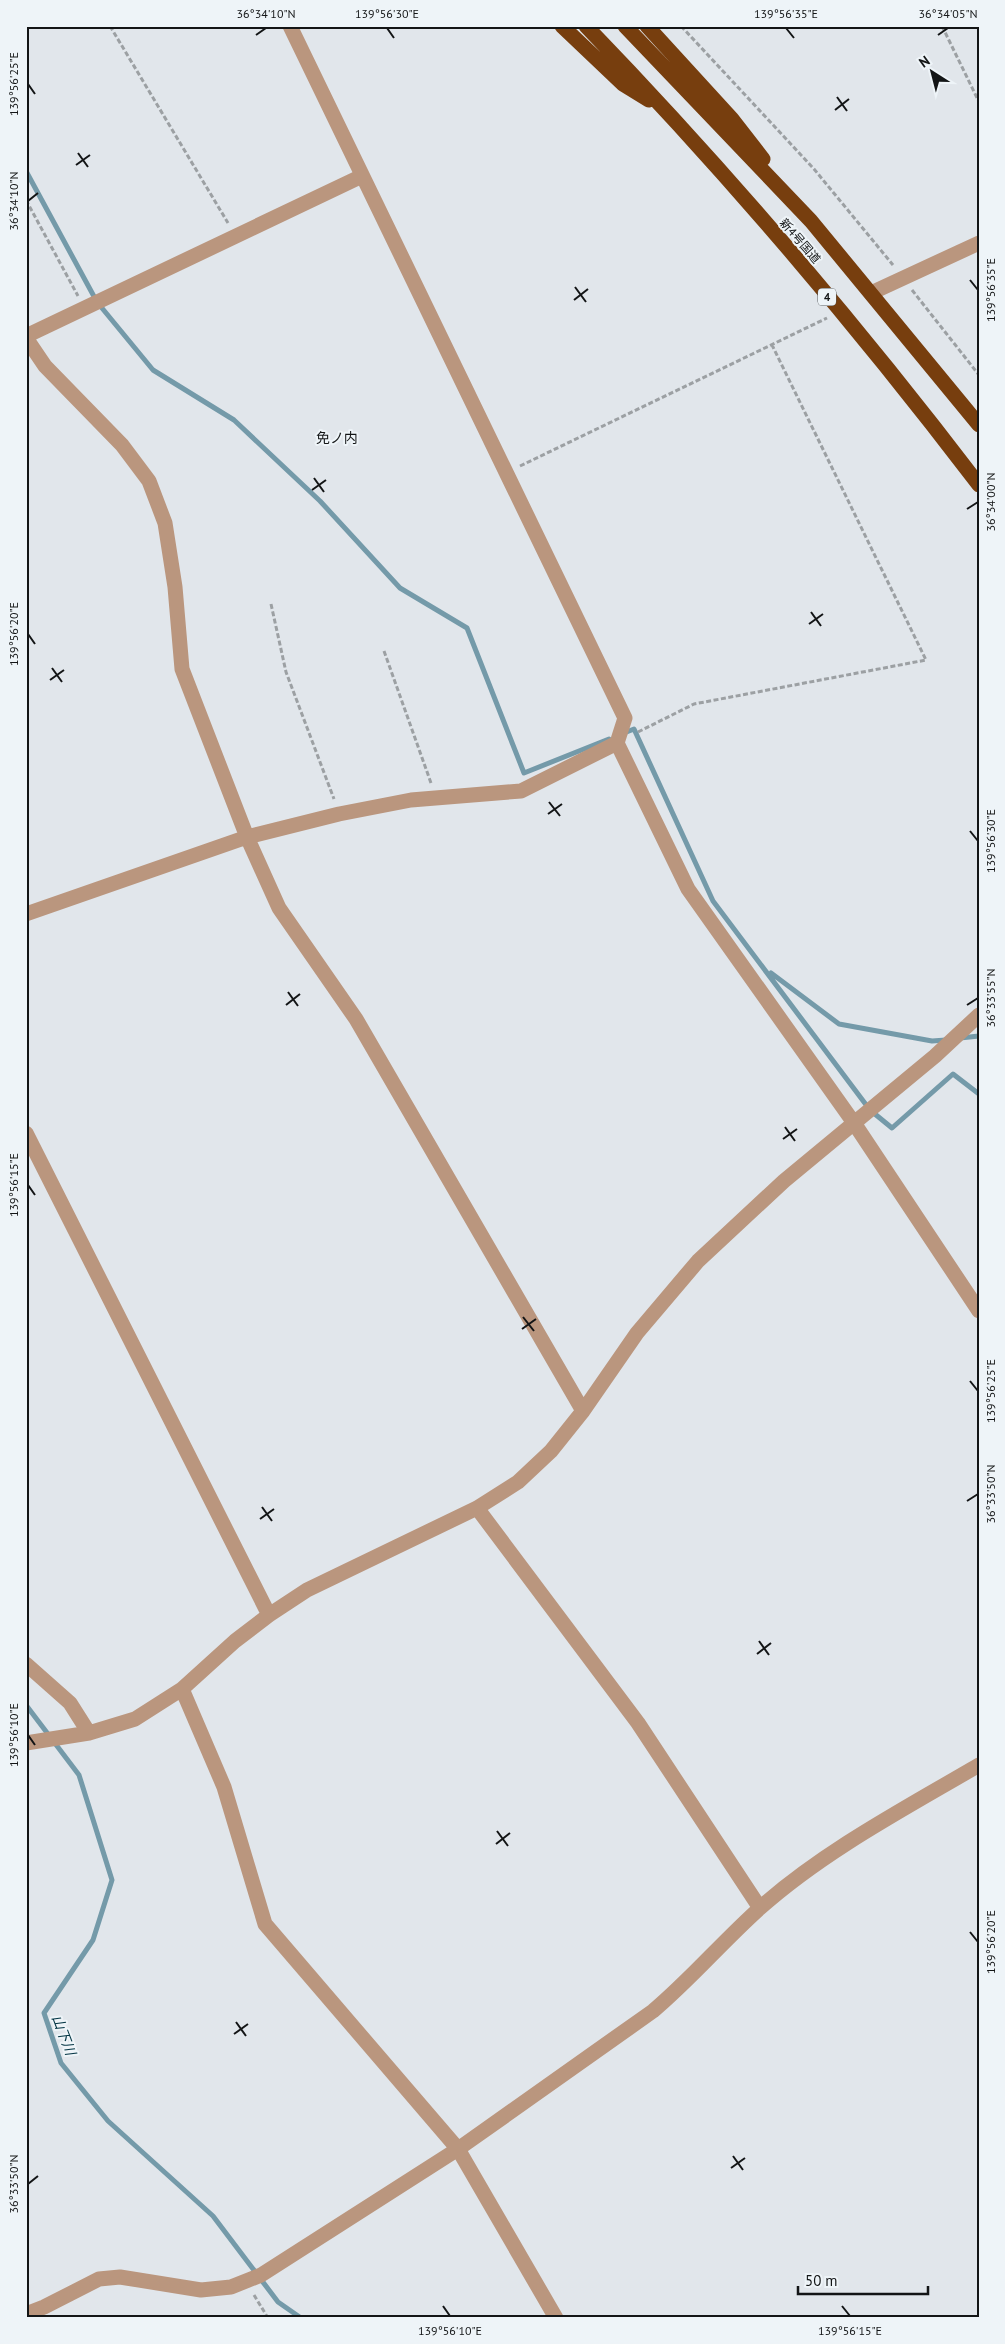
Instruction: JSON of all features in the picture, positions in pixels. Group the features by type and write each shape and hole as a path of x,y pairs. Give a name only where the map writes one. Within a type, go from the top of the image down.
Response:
{"highway":[{"path":"562,26 623,84 670,113"},
{"name":"新4号国道","path":"586,26 670,113 834,304 925,415 979,485"},
{"name":"新4号国道","path":"625,26 811,221 979,424"},
{"path":"647,26 732,118 811,221"}],"street":[{"path":"290,26 625,718 617,743 688,889 854,1123 979,1311"},
{"path":"362,176 26,337 45,366 122,445 149,481 165,523 175,587 182,669 247,837 279,908 356,1019 583,1411"},
{"path":"871,293 979,243"},
{"path":"26,914 247,837 339,814 411,800 521,791 617,743"},
{"path":"26,1742 89,1733 135,1719 182,1689 235,1641 269,1615 307,1590 477,1508 518,1482 551,1451 583,1411 637,1333 698,1261 784,1181 935,1056 979,1015"},
{"path":"26,1133 269,1615"},
{"path":"477,1508 638,1723 760,1908"},
{"path":"26,1664 70,1703 89,1733"},
{"path":"182,1689 224,1787 265,1924 458,2149 556,2318"},
{"path":"26,2314 99,2279 120,2277 200,2290 231,2287 261,2274 458,2149 653,2011 679,1989 760,1908 817,1863 979,1765"}],"path":[{"path":"110,26 236,236"},
{"path":"681,26 814,169 979,374"},
{"path":"942,26 979,102"},
{"path":"26,200 85,308"},
{"path":"506,472 812,326"},
{"path":"617,743 694,704 926,660 772,345"},
{"path":"271,604 286,672 339,814"},
{"path":"384,652 436,798"},
{"path":"246,2281 268,2318"}],"waterway":[{"path":"26,171 97,302 153,370 234,420 320,501 400,588 467,628 524,773 609,739"},
{"path":"624,733 634,729 713,901 870,1110 892,1128 953,1074 979,1094"},
{"path":"771,973 839,1024 932,1041 946,1040"},
{"path":"960,1038 979,1036"},
{"name":"山下川","path":"26,1705 79,1775 112,1880 93,1940 44,2013 61,2063 108,2121 213,2216 278,2302 301,2318"}],"district":[{"name":"免ノ内","path":"337,438"}]}
